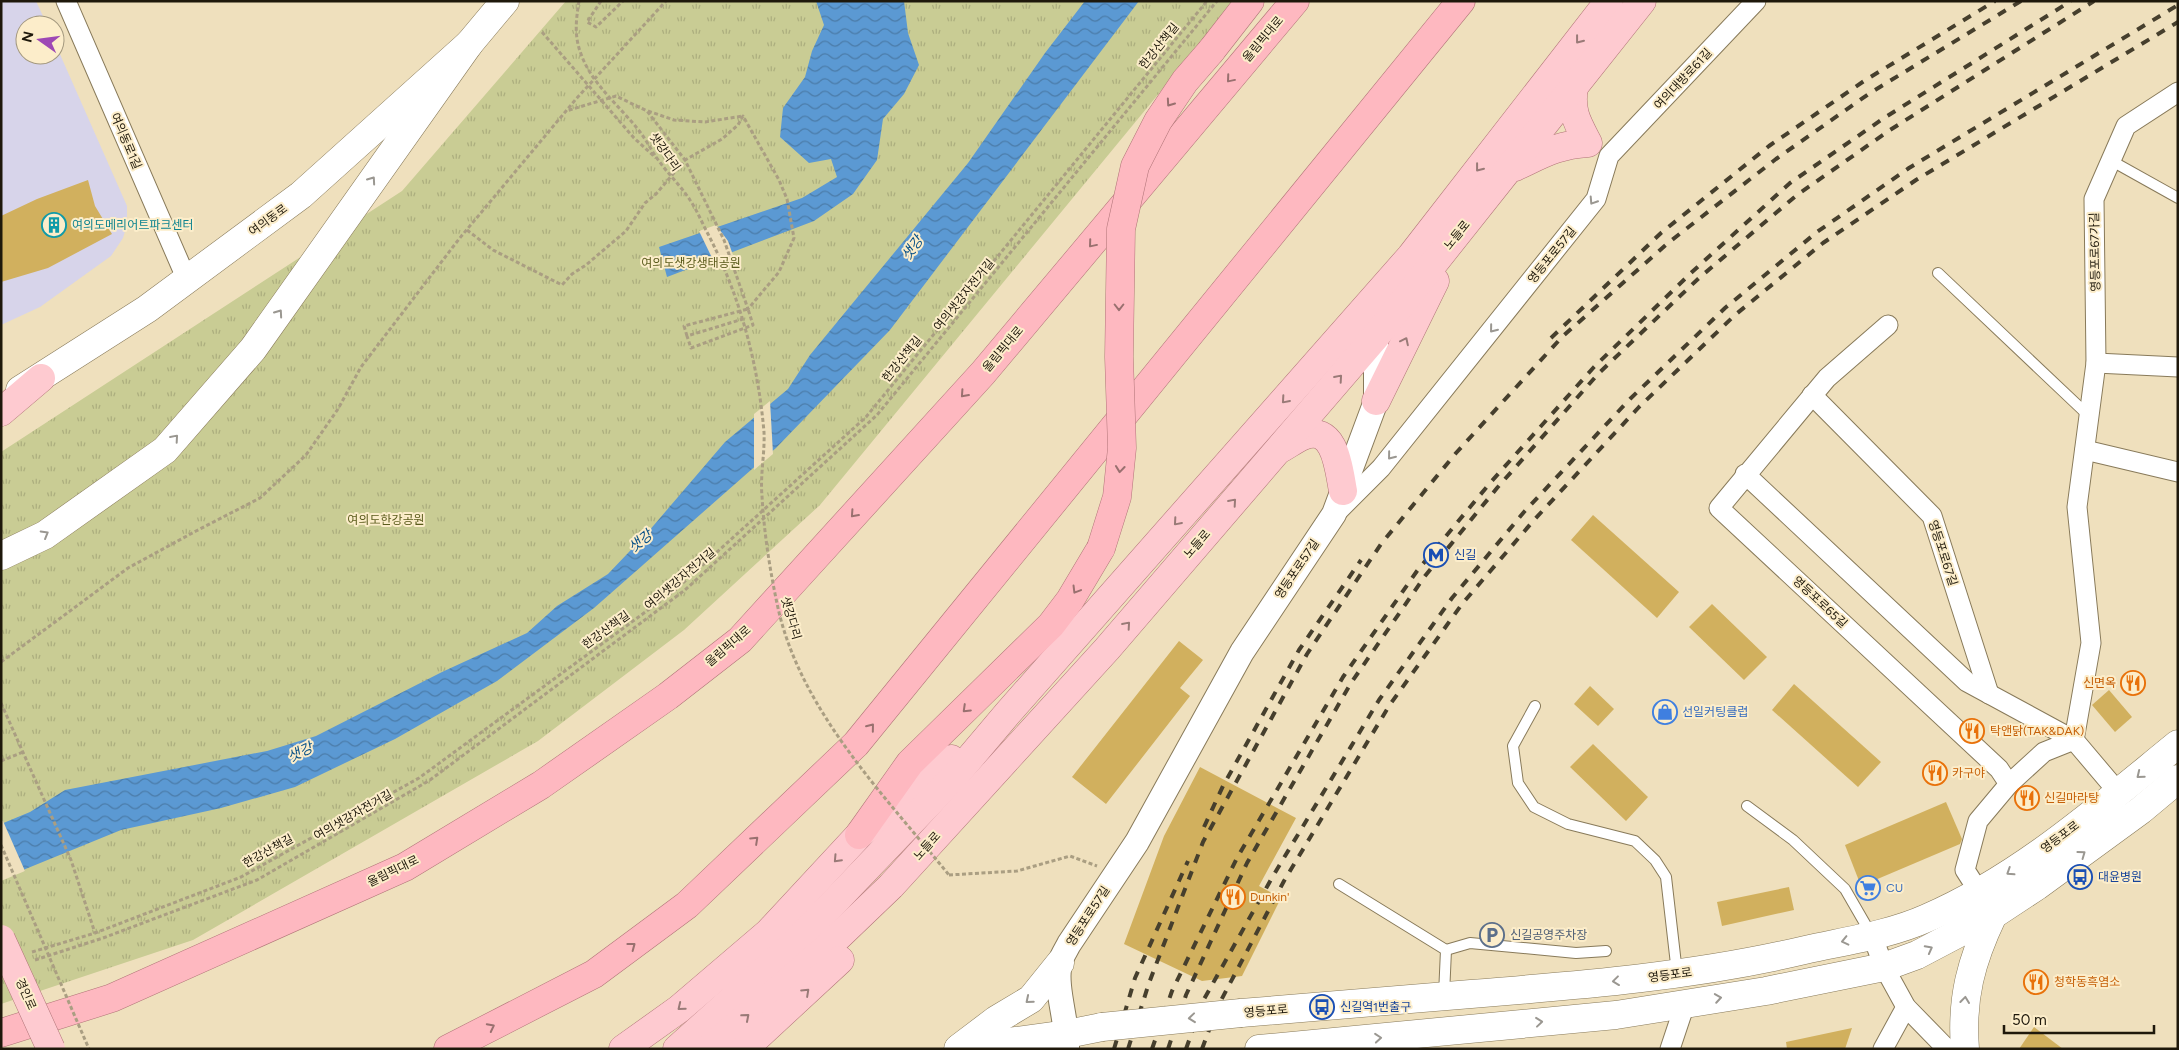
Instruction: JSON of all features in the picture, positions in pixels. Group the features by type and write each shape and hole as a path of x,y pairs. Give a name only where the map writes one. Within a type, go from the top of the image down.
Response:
{"highway":[{"path":"860,835 910,763 1051,625 1070,600 1101,548 1117,497 1122,448 1119,356 1121,229 1135,166 1158,121 1185,81 1250,1"},
{"name":"올림픽대로","path":"1,1033 112,998 405,867 541,785 668,696 740,640 983,373 1295,1"},
{"path":"448,1049 594,974 686,905 856,744 1461,1"}],"main road":[{"name":"여의동로","path":"1,401 42,378 147,309 301,195 469,44 505,1"},
{"name":"노들로","path":"677,1049 795,943 953,778 1007,714 1411,256 1609,1"},
{"name":"노들로","path":"709,1049 819,955 891,886 1107,649 1376,336 1510,170 1642,1"},
{"path":"1,556 45,535 165,450 253,349 469,44"},
{"path":"1574,87 1572,103 1576,119 1599,149"},
{"path":"1510,170 1552,148 1568,144 1599,149"},
{"path":"1376,401 1433,285 1468,220"},
{"path":"1,412 42,378"},
{"path":"1278,450 1305,435 1320,435 1329,441 1336,454 1339,503"},
{"path":"744,1049 840,961 958,836 1107,649"},
{"path":"624,1049 679,1010 768,933 860,835 1007,714"},
{"name":"영등포로","path":"1067,1042 1102,1026 1584,985 1677,974 1769,959 1872,935 1925,919 1979,892 2046,848 2178,744"},
{"path":"1260,1049 1616,1015 1766,990 1884,967 1916,955 1993,915 2037,886 2141,810 2178,779"},
{"path":"2141,810 2160,801 2178,799"},
{"path":"1965,1049 1964,1007 1969,977 1982,938 1993,915"},
{"name":"경인로","path":"1,939 51,1049"},
{"path":"958,1049 996,1020 1031,999 1060,963"},
{"path":"958,1049 1067,1042"}],"street":[{"name":"여의동로1길","path":"66,1 186,280"},
{"name":"여의대방로61길","path":"1599,149 1756,1"},
{"name":"영등포로67가길","path":"2074,740 2091,644 2077,507 2096,362 2094,199 2126,126 2178,92"},
{"name":"영등포로57길","path":"1067,1042 1060,992 1060,963 1069,944 1137,842 1242,652 1339,503 1381,468 1596,199 1599,149"},
{"path":"1339,503 1376,401 1374,299"},
{"name":"영등포로65길","path":"1888,325 1827,378 1745,474 1719,508 1999,769 2009,784"},
{"path":"2096,362 2178,367"},
{"name":"영등포로67길","path":"1812,395 1932,516 1988,694"},
{"path":"2085,450 2178,472"},
{"path":"1745,474 1967,682 2074,740 2118,792"},
{"path":"1979,892 1965,870 1978,821 2009,784 2044,752 2074,740"},
{"path":"1872,935 1884,967 1906,1007 1947,1049"},
{"path":"1670,1049 1685,1004"},
{"path":"1883,1049 1906,1007"}],"lane":[{"path":"2110,160 2178,198"},
{"path":"1938,273 2089,416"},
{"path":"1535,706 1513,746 1518,783 1534,807 1568,824 1635,841 1655,860 1666,878 1677,974"},
{"path":"1747,806 1793,840 1845,889 1872,935"},
{"path":"1339,884 1446,950 1470,943 1576,953 1606,951"},
{"path":"1444,996 1446,950"}],"path":[{"name":"샛강다리","path":"579,1 575,21 576,38 581,55 591,75 641,133 660,162 690,200 721,259 743,318 757,374 764,435 761,494 778,610 789,646 822,714 868,775 949,874 1018,871 1070,856 1102,868"},
{"path":"601,1 587,22 596,27 622,1"},
{"path":"1,662 128,568 260,498 306,455 338,409 361,367 467,230 565,112 666,1"},
{"name":"한강산책길","path":"29,953 95,933 240,877 419,778 674,591 866,417 1208,1"},
{"name":"여의샛강자전거길","path":"29,962 103,938 257,880 430,780 685,590 877,415 1217,1"},
{"path":"542,32 634,138 660,162"},
{"path":"565,112 616,96 647,111 674,120 705,122 743,116"},
{"path":"647,111 685,160 724,240 748,308 754,325 691,348 684,326 748,308 779,272 794,238 787,198 743,116"},
{"path":"467,230 493,250 562,285 572,274 626,231 645,202 656,194 685,160 722,139 738,125 743,116"},
{"path":"687,336 743,318"},
{"path":"1,703 71,860 95,933"},
{"path":"1,762 23,752"},
{"path":"1,845 89,1049"}],"shaded area":[{"path":"1,1 36,1 42,15 15,15 15,65 65,65 127,206 127,224 123,238 111,256 40,307 1,325"}],"green space":[{"name":"여의도한강공원","path":"566,1 1235,1 820,505 684,630 538,741 193,940 1,1004 1,452 402,191"}],"water":[{"path":"816,1 904,1 908,33 919,65 904,94 883,119 877,160 853,194 814,221 667,277 659,247 802,198 837,177 831,159 809,163 780,137 783,108 805,77 812,51 824,25"},
{"name":"샛강","path":"1085,1 1139,1 890,330 776,448 594,608 497,681 395,739 295,787 221,808 121,830 1,879 1,824 30,812 65,790 267,751 316,736 442,672 527,633 557,606 608,574 648,532 725,442 788,389 810,355 968,163 1045,53"}],"pier":[{"path":"716,225 728,241 733,255 714,262 699,231"},
{"path":"770,401 773,454 754,470 754,414"},
{"path":"1,821 3,821 25,871 1,881"}],"building":[{"name":"여의도메리어트파크센터","path":"88,180 95,206 112,234 48,268 1,282 1,216 37,199"},
{"path":"1593,515 1679,592 1657,618 1571,540"},
{"path":"1712,604 1767,657 1744,680 1689,627"},
{"path":"1179,641 1203,660 1180,688 1190,696 1106,804 1072,777"},
{"path":"1794,684 1881,762 1858,787 1772,710"},
{"path":"1590,686 1614,709 1598,726 1574,704"},
{"path":"2109,690 2132,717 2115,732 2092,705"},
{"path":"1593,744 1648,797 1626,821 1570,767"},
{"path":"1200,767 1296,818 1259,886 1281,898 1242,976 1202,981 1124,944 1164,836"},
{"path":"1946,802 1962,839 1960,844 1861,886 1845,845"},
{"path":"1789,887 1794,910 1722,926 1717,902"},
{"path":"2034,1027 2063,1049 2019,1049"},
{"path":"1852,1028 1845,1049 1787,1049 1786,1042"}],"railway":[{"path":"1551,338 1661,233 1769,146 1864,81 1995,1"},
{"path":"1128,1049 1149,983 1203,842 1307,654 1381,544 1456,453 1562,337 1668,243 1776,159 1870,93 2021,1"},
{"path":"1152,1049 1172,991 1237,858 1343,677 1417,571 1490,483 1594,367 1692,272 1790,183 1884,118 2071,1"},
{"path":"1168,1049 1186,995 1247,863 1351,683 1425,576 1497,488 1599,373 1699,278 1797,195 1890,130 2094,1"},
{"path":"1186,1049 1203,1001 1273,876 1379,700 1452,598 1524,512 1630,399 1725,308 1817,232 1909,168 2178,5"},
{"path":"1202,1049 1218,1006 1284,881 1389,706 1462,604 1534,520 1639,407 1735,315 1823,243 1916,180 2178,22"},
{"path":"1204,827 1223,786 1299,650 1361,560"},
{"path":"1114,1049 1135,978 1188,861"}],"place":[{"name":"여의도메리어트파크센터","path":"54,225"},
{"name":"신길","path":"1436,555"},
{"name":"신면옥","path":"2133,683"},
{"name":"선일커팅클럽","path":"1665,712"},
{"name":"탁앤닭(TAK&DAK)","path":"1972,731"},
{"name":"카구야","path":"1935,773"},
{"name":"신길마라탕","path":"2027,798"},
{"name":"대윤병원","path":"2080,877"},
{"name":"CU","path":"1868,888"},
{"name":"Dunkin'","path":"1233,897"},
{"name":"신길공영주차장","path":"1492,935"},
{"name":"청학동흑염소","path":"2036,982"},
{"name":"신길역1번출구","path":"1322,1007"}],"park label":[{"name":"여의도샛강생태공원","path":"691,263"}]}
